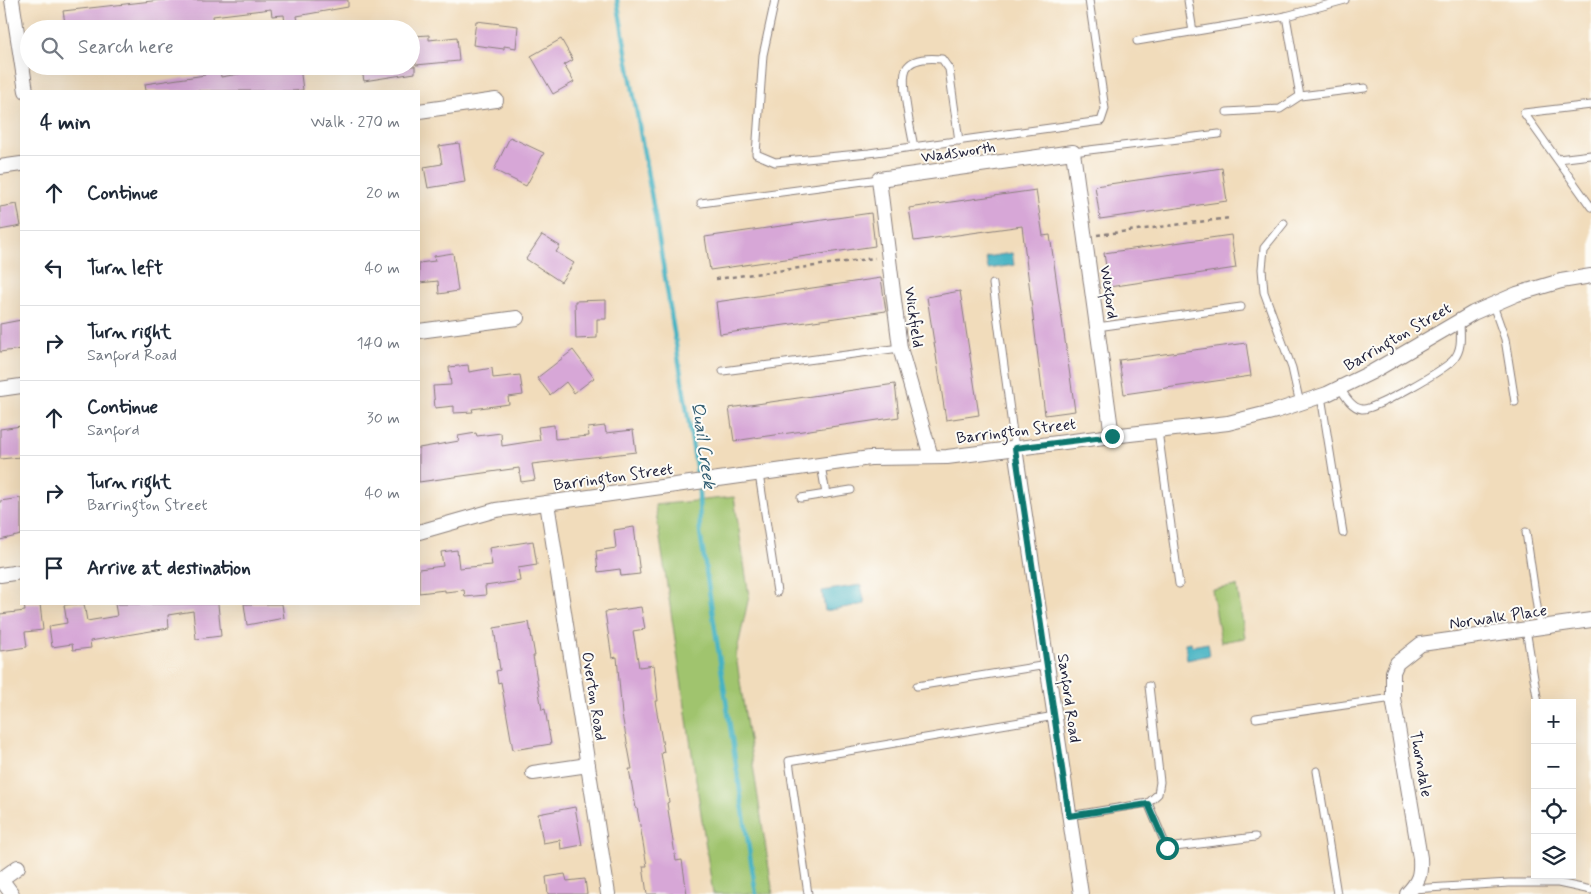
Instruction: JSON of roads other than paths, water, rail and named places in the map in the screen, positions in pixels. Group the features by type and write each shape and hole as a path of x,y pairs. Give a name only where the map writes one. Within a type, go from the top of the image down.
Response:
{"street":[{"path":"12,0 20,52"},
{"path":"24,75 26,90"},
{"path":"420,111 496,100"},
{"name":"Wadsworth","path":"879,179 1074,152"},
{"name":"Wexford","path":"1074,152 1112,436"},
{"path":"0,167 20,164"},
{"name":"Wickfield","path":"879,179 900,348 931,457"},
{"name":"Barrington Street","path":"420,532 496,510 821,465 884,457 931,457 1228,423 1300,404 1340,388 1372,372 1460,321 1518,294 1591,276"},
{"path":"420,332 517,318"},
{"path":"0,389 20,386"},
{"name":"Sanford Road","path":"1015,448 1081,894"},
{"name":"Overton Road","path":"547,503 608,894"},
{"path":"0,575 20,572"},
{"name":"Norwalk Place","path":"1412,651 1422,644 1591,620"},
{"name":"Thorndale","path":"1410,892 1421,872 1420,858 1393,698 1393,672 1397,663 1412,651"},
{"path":"532,773 588,765"},
{"path":"12,894 0,879 18,867"}],"lane":[{"path":"775,0 763,55 756,154 775,162 869,153 1100,121 1105,109 1089,0"},
{"path":"1188,0 1194,32"},
{"path":"1137,41 1286,16 1328,2 1345,0"},
{"path":"1286,16 1300,96"},
{"path":"914,147 904,77 906,69 910,64 932,58 942,59 949,69 959,141"},
{"path":"1227,112 1280,109 1300,96 1365,88"},
{"path":"1591,105 1524,114 1591,207"},
{"name":"Wadsworth","path":"1074,152 1218,134"},
{"path":"1558,160 1591,155"},
{"name":"Wadsworth","path":"701,203 879,179"},
{"path":"1284,223 1264,248 1262,277 1264,292 1292,368 1300,404"},
{"path":"993,284 1015,448"},
{"path":"1493,305 1505,339 1515,402"},
{"path":"1097,327 1241,307"},
{"path":"1340,388 1350,401 1362,410 1382,403 1436,372 1454,358 1459,349 1461,336 1460,321"},
{"path":"723,371 900,348"},
{"path":"1322,396 1343,533"},
{"path":"1158,431 1178,584"},
{"path":"821,465 826,494"},
{"path":"759,474 778,592"},
{"path":"801,498 851,490"},
{"path":"1526,532 1538,699"},
{"path":"917,686 1047,665"},
{"path":"1069,816 1148,804 1158,794 1160,782 1149,686"},
{"path":"1256,718 1393,698"},
{"path":"808,894 789,761 1055,716"},
{"path":"1317,771 1337,894"},
{"path":"1148,804 1167,848 1255,837"},
{"path":"1410,892 1459,885 1528,883 1558,883 1591,890"}],"water":[{"path":"1012,253 1014,265 988,269 986,257"},
{"path":"861,585 865,604 825,611 822,591"},
{"path":"1191,642 1192,646 1208,643 1210,655 1187,660 1185,643"}],"waterway":[{"name":"Quail Creek","path":"617,0 696,466 700,532 756,894"}]}
